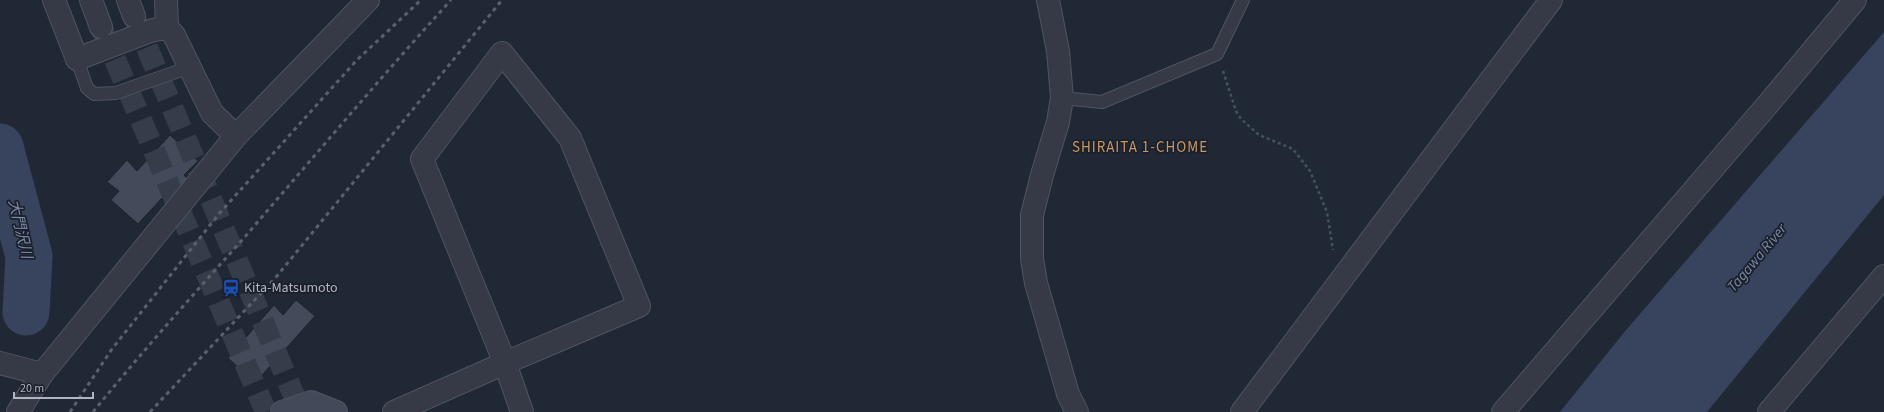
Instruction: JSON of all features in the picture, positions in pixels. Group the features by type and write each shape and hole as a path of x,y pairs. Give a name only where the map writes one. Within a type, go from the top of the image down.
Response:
{"main road":[{"path":"282,412 311,402 336,412"}],"street":[{"path":"54,0 77,59 153,30 167,28"},
{"path":"91,0 101,27"},
{"path":"166,0 167,28 174,35 212,113 236,136"},
{"path":"18,412 42,374 236,136 368,0"},
{"path":"1048,0 1058,51 1062,98 1058,122 1032,215 1032,259 1036,283 1068,394 1077,412"},
{"path":"1242,412 1551,0"},
{"path":"1503,412 1769,103 1855,0"},
{"path":"394,412 505,363 639,306 570,138 502,53 422,159 505,363 522,412"},
{"path":"1769,412 1884,276"},
{"path":"0,363 42,374"}],"lane":[{"path":"1062,98 1102,102 1217,54 1243,0"},
{"path":"77,59 87,88 94,94 116,93 190,67"}],"path":[{"path":"1217,54 1236,111 1241,120 1259,135 1293,149 1310,171 1327,212 1334,258 1338,268 1346,273"}],"water":[{"name":"Tagawa River","path":"1884,32 1884,195 1707,412 1560,412 1626,330"}],"building":[{"path":"170,135 198,161 184,175 189,181 171,206 162,198 138,224 111,200 119,191 107,182 127,160 137,171"},
{"path":"296,300 315,316 255,383 228,358 274,305 283,315"}],"waterway":[{"name":"大門沢川","path":"0,147 29,256 26,312"}],"tunnel":[{"path":"134,17 301,412"},
{"path":"102,29 266,412"}],"railway":[{"path":"70,412 112,349 218,215 356,61 421,0"},
{"path":"93,412 398,59 451,0"},
{"path":"150,412 277,276 502,0"}],"place":[{"name":"Kita-Matsumoto","path":"231,288"}],"district":[{"name":"SHIRAITA 1-CHOME","path":"1140,147"}]}
